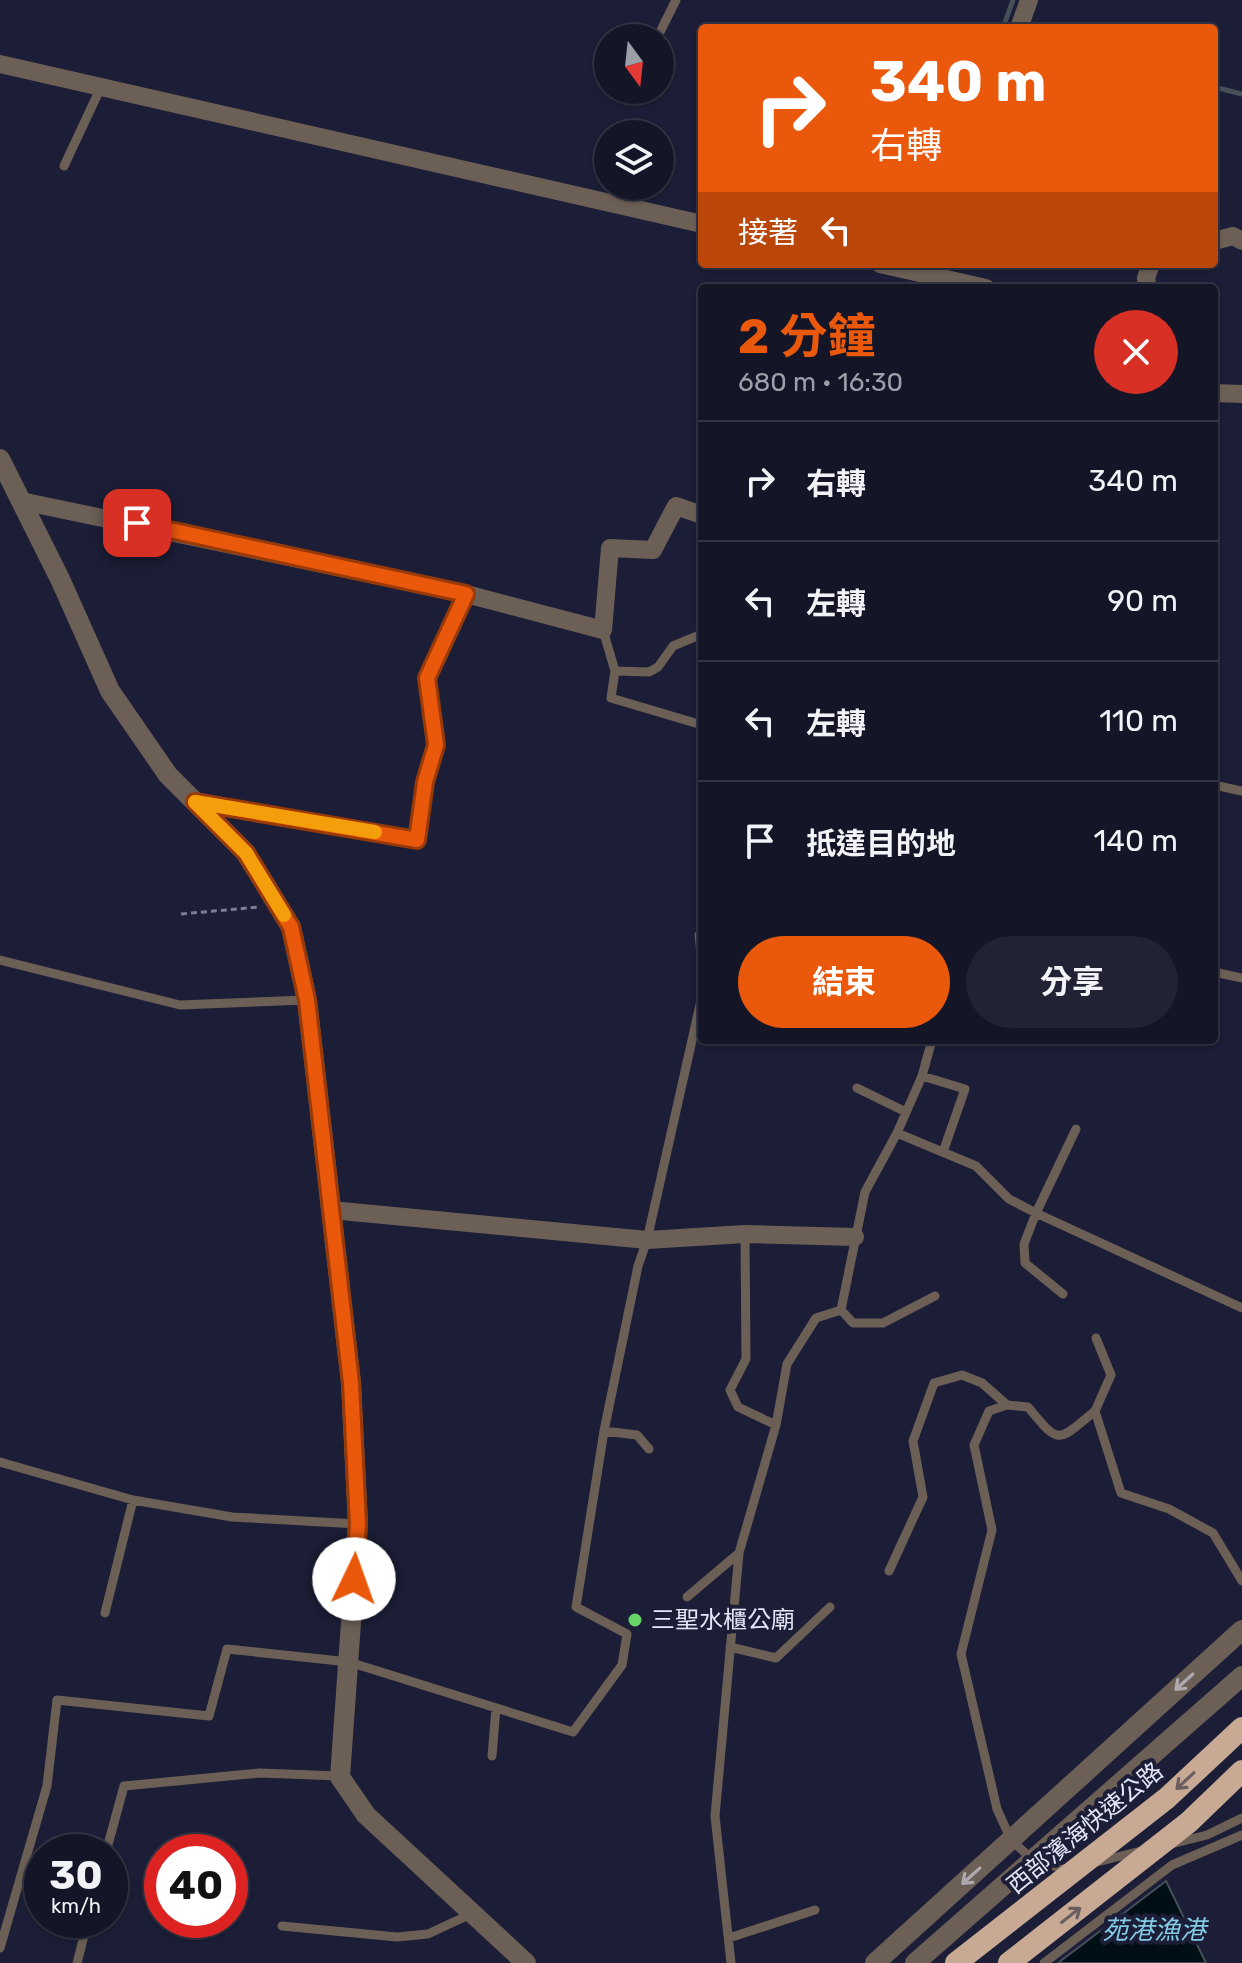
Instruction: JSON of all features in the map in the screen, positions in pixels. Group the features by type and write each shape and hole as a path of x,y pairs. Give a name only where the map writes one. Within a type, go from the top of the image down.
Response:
{"highway":[{"name":"西部濱海快速公路","path":"956,1963 1167,1798 1242,1728"},
{"path":"1009,1963 1189,1822 1242,1771"}],"street":[{"path":"1020,24 1029,0"},
{"path":"0,64 698,223"},
{"path":"1218,240 1233,236 1242,241"},
{"path":"897,268 968,284"},
{"path":"1218,393 1242,394"},
{"path":"0,459 110,691 168,775 246,853 291,927 307,1000 351,1383 358,1524 340,1777 366,1815 526,1963"},
{"path":"21,501 466,594 603,630 610,548 653,550 676,506 698,514"},
{"path":"331,1210 647,1240 745,1234 855,1237"},
{"path":"875,1963 1242,1630"},
{"path":"915,1963 1242,1676"}],"lane":[{"path":"664,24 676,0"},
{"path":"64,166 101,87"},
{"path":"195,802 417,840 425,782 436,745 427,678 466,594"},
{"path":"603,630 615,671 611,698 698,724"},
{"path":"615,671 649,672 658,667 673,646 698,636"},
{"path":"1218,786 1242,791"},
{"path":"0,960 180,1005 307,1000"},
{"path":"1218,973 1242,978"},
{"path":"0,1948 47,1786 57,1700 209,1716 227,1649 349,1662 573,1732 622,1665 627,1634 576,1607 604,1431 638,1266 647,1240 698,1014"},
{"path":"841,1310 865,1192 897,1133 922,1076 931,1044"},
{"path":"922,1076 965,1089 943,1152"},
{"path":"857,1088 906,1112"},
{"path":"1063,1294 1025,1263 1024,1244 1076,1129"},
{"path":"897,1133 976,1166 1009,1199 1036,1213 1242,1308"},
{"path":"745,1234 746,1359 730,1390 738,1407 776,1425"},
{"path":"841,1310 853,1323 883,1323 935,1296"},
{"path":"731,1963 715,1816 739,1553 776,1425 787,1364 816,1318 841,1310"},
{"path":"1096,1338 1111,1375 1095,1411 1059,1437 1051,1435 1028,1407 1007,1405 989,1411 974,1445 992,1530 961,1654 997,1809 1011,1840 1032,1859 1066,1870 1207,1835 1242,1818"},
{"path":"889,1571 923,1497 913,1441 934,1383 962,1375 982,1383 1007,1405"},
{"path":"1095,1411 1121,1493 1169,1509 1213,1533 1242,1581"},
{"path":"604,1431 637,1435 649,1449"},
{"path":"0,1462 133,1500 232,1517 358,1524"},
{"path":"105,1613 133,1500"},
{"path":"687,1597 739,1553"},
{"path":"730,1647 776,1658 830,1607"},
{"path":"492,1756 496,1708"},
{"path":"111,1834 124,1786 260,1773 340,1777"},
{"path":"1044,1963 1172,1865 1242,1835"},
{"path":"729,1938 815,1910"},
{"path":"282,1926 397,1937 428,1934 473,1913"},
{"path":"77,1963 83,1938"}],"path":[{"path":"181,914 279,907"}],"water":[{"name":"苑港漁港","path":"1166,1881 1206,1963 1058,1963"}],"waterway":[{"path":"1004,24 1013,0"},
{"path":"1218,88 1242,94"}],"slow traffic":[{"path":"284,915 246,853 195,802 375,832"}],"place":[{"name":"三聖水櫃公廟","path":"635,1620"}],"route":[{"path":"137,523 466,594 427,678 436,745 425,782 417,840 195,802 246,853 291,927 307,1000 351,1383 358,1524 354,1579"}]}
